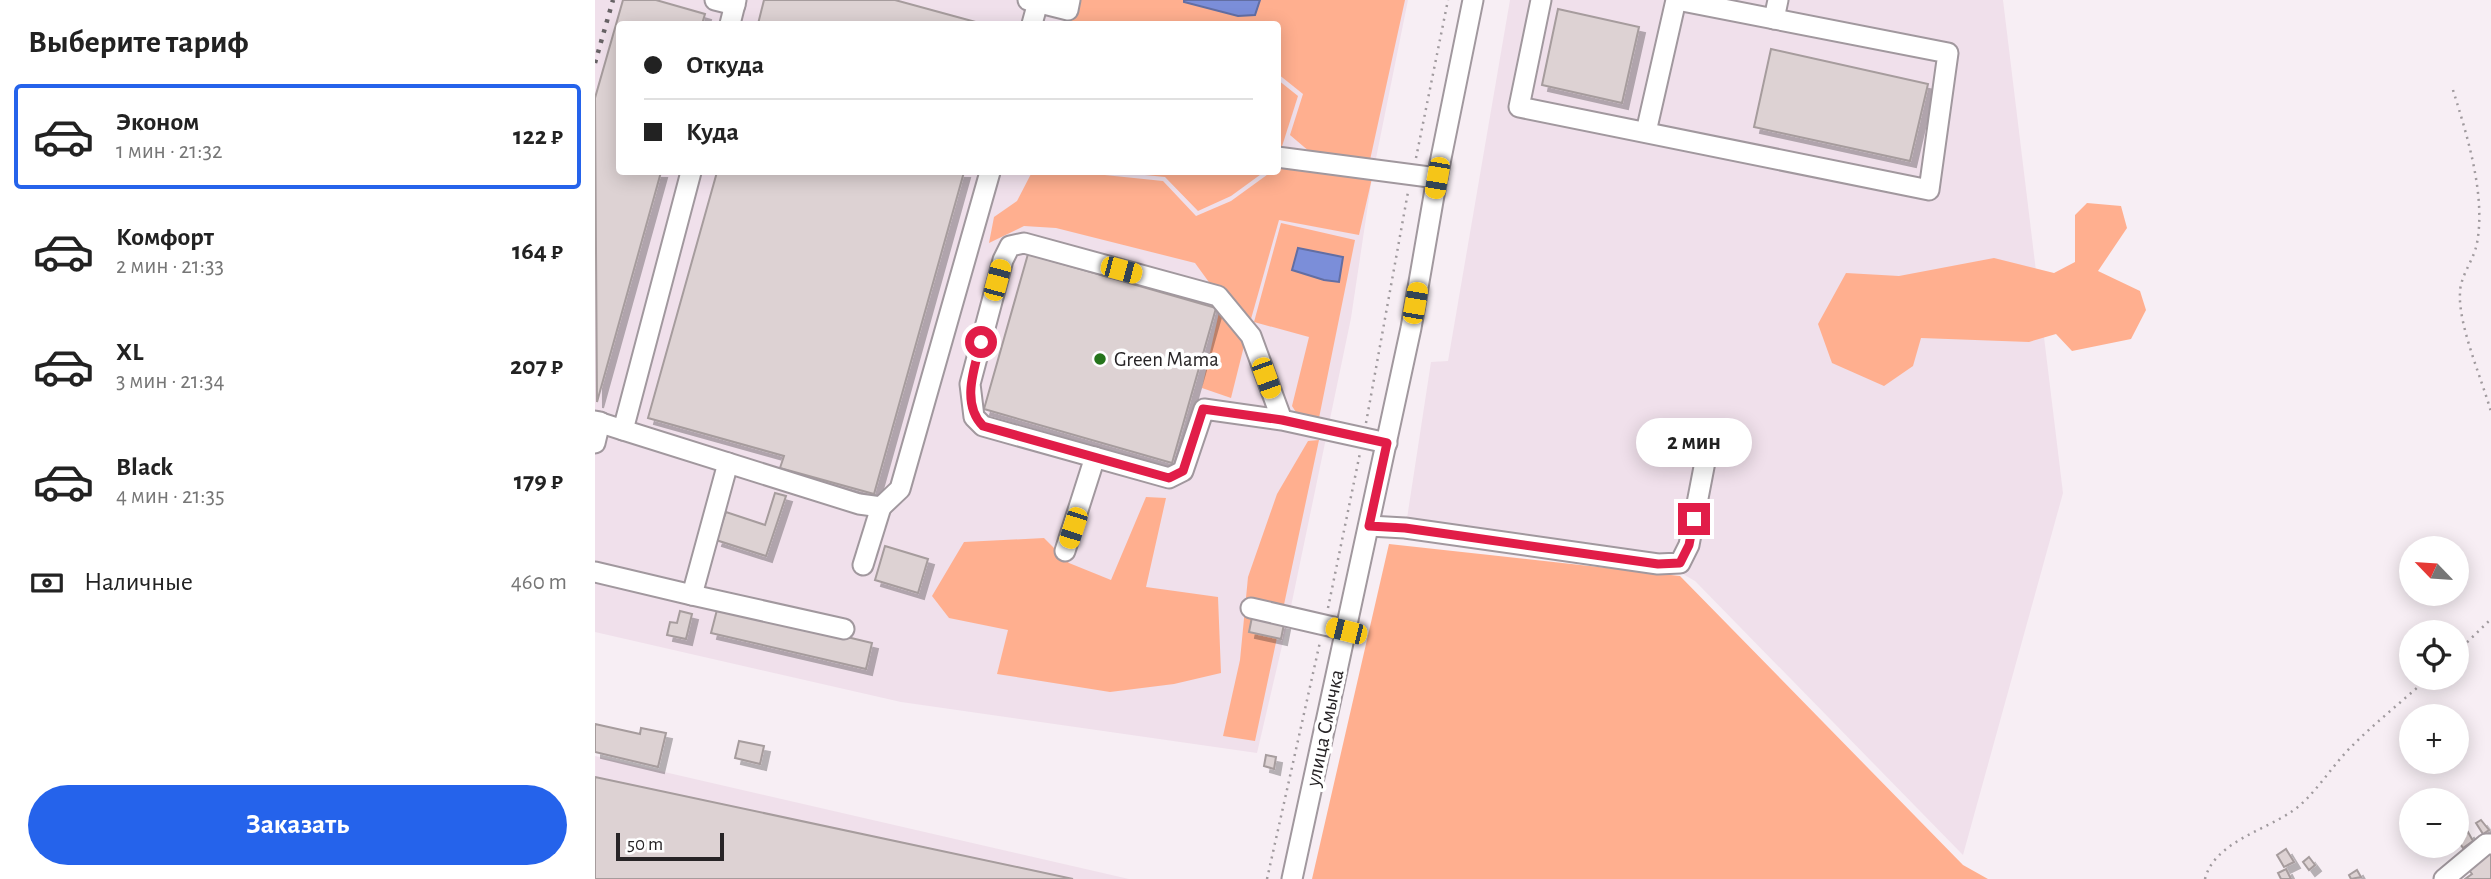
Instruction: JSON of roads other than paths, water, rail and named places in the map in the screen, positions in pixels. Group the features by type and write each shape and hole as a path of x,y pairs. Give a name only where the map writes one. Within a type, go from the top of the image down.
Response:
{"street":[{"path":"715,0 736,2 731,21"},
{"path":"1032,21 1033,1 1067,10 1070,0"},
{"name":"улица Смычка","path":"1292,879 1411,328 1437,178 1473,0"},
{"path":"1542,0 1519,107 1929,190 1948,53 1776,9 1676,0 1646,132"},
{"path":"1281,158 1437,178"},
{"path":"623,430 690,175"},
{"path":"863,565 881,507 900,489 989,175"},
{"path":"1282,420 1251,336 1218,296 1024,243 1010,246 1003,260 970,384 974,417 983,426 1169,478 1183,471 1203,409 1282,420 1387,443"},
{"path":"595,443 598,421 859,504 881,507"},
{"path":"1369,526 1405,528 1658,564 1680,563 1689,545 1709,441"},
{"path":"1065,551 1095,457"},
{"path":"692,595 728,463"},
{"path":"595,572 844,629"},
{"path":"1251,608 1346,631"},
{"path":"2444,879 2486,844 2491,844"}],"water":[{"path":"1184,0 1260,0 1255,15 1238,16"},
{"path":"1298,248 1343,257 1339,282 1292,270"}],"railway":[{"path":"595,63 613,0"}],"place":[{"name":"Green Mama","path":"1100,359"}]}
